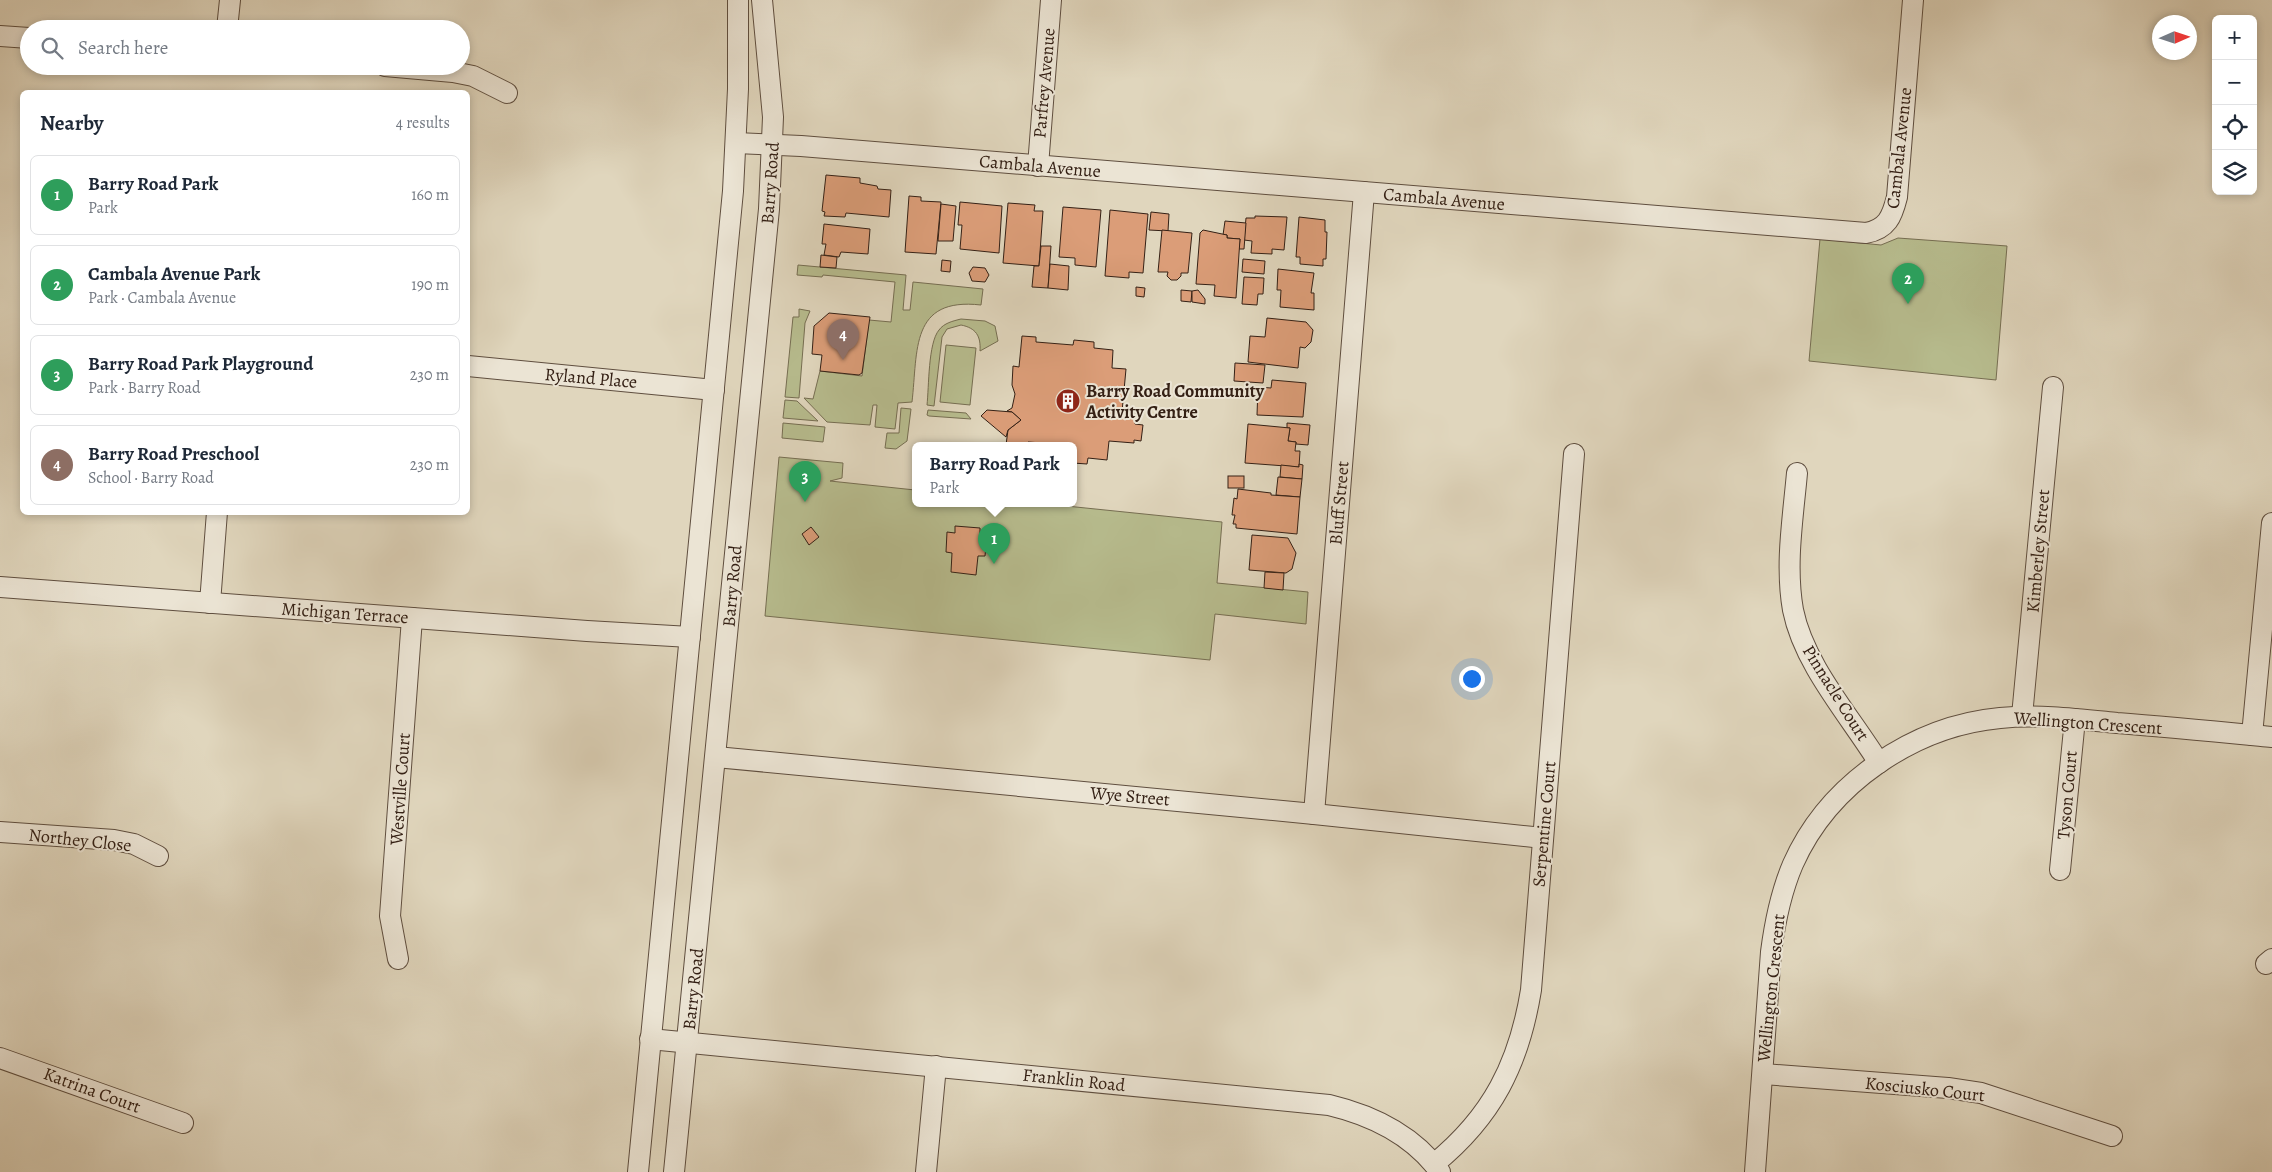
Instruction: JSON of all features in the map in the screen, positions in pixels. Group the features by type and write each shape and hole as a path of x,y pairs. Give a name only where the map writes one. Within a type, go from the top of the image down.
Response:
{"street":[{"path":"228,20 230,0"},
{"name":"Barry Road","path":"638,1172 714,390 736,142 738,0"},
{"name":"Barry Road","path":"674,1172 768,218 772,145 772,94 762,0"},
{"name":"Parfrey Avenue","path":"1038,166 1051,0"},
{"name":"Cambala Avenue","path":"736,142 1866,233 1877,231 1890,218 1897,197 1912,0"},
{"path":"0,36 20,37"},
{"path":"468,75 507,93"},
{"name":"Bluff Street","path":"1314,814 1364,192"},
{"name":"Ryland Place","path":"470,366 714,390"},
{"name":"Kimberley Street","path":"2022,716 2053,387"},
{"name":"Serpentine Court","path":"1437,1168 1471,1130 1490,1104 1518,1047 1526,1017 1531,990 1544,838 1574,454"},
{"name":"Pinnacle Court","path":"1797,473 1790,553 1790,586 1794,611 1812,659 1879,763"},
{"path":"210,603 217,515"},
{"path":"2252,735 2272,523"},
{"name":"Michigan Terrace","path":"0,588 690,637"},
{"name":"Westville Court","path":"398,959 390,916 412,618"},
{"name":"Wellington Crescent","path":"1755,1172 1771,952 1776,919 1784,888 1798,854 1822,816 1847,788 1879,763 1914,740 1945,729 1977,721 2022,716 2272,737"},
{"name":"Tyson Court","path":"2060,870 2075,719"},
{"name":"Wye Street","path":"716,756 1544,838"},
{"name":"Northey Close","path":"0,832 114,840 134,844 158,856"},
{"name":"Franklin Road","path":"650,1039 1328,1105 1356,1112 1379,1122 1403,1137 1437,1168"},
{"name":"Katrina Court","path":"0,1058 183,1123"},
{"path":"926,1172 936,1066"},
{"name":"Kosciusko Court","path":"1763,1074 1948,1088 1981,1093 2112,1136"}],"green space":[{"path":"1898,238 2007,246 1996,380 1809,361 1820,239 1881,245"},
{"path":"798,265 906,275 903,310 910,310 913,282 983,289 981,305 958,305 941,309 930,318 922,331 918,346 912,402 898,403 895,429 875,427 877,405 873,405 870,425 827,422 804,398 813,399 820,371 862,376 869,320 891,322 895,282 823,275 822,277 797,275"},
{"path":"799,309 810,311 805,323 799,398 785,397 793,317 799,317"},
{"path":"961,319 985,321 995,326 998,341 980,351 980,341 970,328 961,325 947,329 942,337 934,406 927,405 931,355 935,336 943,326"},
{"path":"946,345 976,348 970,405 940,402"},
{"path":"785,400 797,401 818,421 783,418"},
{"path":"901,408 911,409 907,441 896,449 885,448 887,433 899,433"},
{"path":"928,410 966,413 971,419 929,416 927,415"},
{"path":"783,423 825,427 823,442 782,438"},
{"path":"779,457 843,463 842,478 830,481 912,490 912,507 1076,507 1222,522 1217,583 1308,592 1306,624 1215,614 1210,660 765,616"}],"building":[{"path":"826,175 860,178 860,183 877,186 878,189 891,190 889,217 846,213 845,217 824,216 825,212 822,211"},
{"path":"909,196 921,197 921,201 941,202 936,254 905,252"},
{"path":"960,202 1002,206 999,253 960,249 962,225 958,225"},
{"path":"1008,203 1035,205 1034,211 1043,211 1039,266 1003,263"},
{"path":"941,204 956,206 953,241 938,241"},
{"path":"1063,207 1101,210 1096,267 1075,265 1075,258 1059,257"},
{"path":"1110,210 1148,214 1143,273 1129,272 1129,278 1105,276"},
{"path":"1151,212 1169,214 1168,231 1149,230"},
{"path":"1255,216 1287,217 1284,250 1272,249 1272,254 1251,253 1252,241 1244,240 1246,218 1255,218"},
{"path":"1299,217 1325,220 1325,232 1327,232 1326,259 1323,259 1323,266 1300,264 1300,257 1296,257"},
{"path":"1225,221 1246,223 1244,249 1239,249 1240,239 1227,238 1227,235 1223,235"},
{"path":"824,224 870,229 868,254 841,252 839,257 824,255 826,244 822,244"},
{"path":"1162,230 1192,233 1188,273 1181,273 1177,280 1171,280 1167,276 1168,272 1158,272"},
{"path":"1203,230 1227,235 1227,238 1240,239 1236,298 1214,296 1215,285 1196,284 1200,233"},
{"path":"1041,246 1051,246 1048,288 1032,287 1034,266 1039,266"},
{"path":"821,255 837,257 836,268 820,267"},
{"path":"1243,259 1265,261 1264,274 1242,272"},
{"path":"942,260 951,261 950,272 941,271"},
{"path":"1050,264 1069,266 1068,290 1048,288"},
{"path":"973,267 985,268 989,275 985,282 972,281 969,273"},
{"path":"1278,269 1314,273 1311,293 1314,293 1314,310 1280,307 1281,290 1277,290"},
{"path":"1244,277 1264,278 1263,294 1258,294 1257,305 1242,304"},
{"path":"1136,287 1145,288 1144,297 1136,296"},
{"path":"1181,290 1192,291 1191,302 1181,301"},
{"path":"1198,290 1205,299 1205,304 1192,302 1192,291"},
{"path":"829,313 870,317 862,373 859,375 820,371 822,355 812,354 814,326"},
{"path":"1267,318 1306,322 1313,330 1311,342 1305,348 1300,347 1298,368 1248,362 1250,336 1265,337"},
{"name":"Barry Road Community Activity Centre","path":"1022,336 1036,337 1036,342 1073,345 1074,340 1094,342 1094,348 1113,350 1112,368 1126,369 1122,412 1136,413 1135,424 1143,425 1141,441 1134,440 1134,443 1109,441 1107,460 1088,458 1087,464 1077,463 1077,442 1006,442 1008,430 1021,420 1012,412 1007,411 1012,408 1015,394 1012,385 1013,366 1019,367"},
{"path":"1235,363 1265,365 1263,383 1234,381"},
{"path":"1272,380 1306,383 1303,417 1257,415 1258,387 1271,388"},
{"path":"987,410 1012,412 1021,420 1008,430 1006,437 981,416"},
{"path":"1287,423 1310,425 1308,445 1288,441 1290,428 1287,428"},
{"path":"1248,424 1290,428 1288,441 1296,442 1295,451 1300,451 1299,467 1245,463"},
{"path":"1299,464 1303,465 1302,479 1280,477 1281,465 1299,467"},
{"path":"1228,476 1244,476 1244,488 1228,488"},
{"path":"1278,477 1302,479 1300,497 1276,495"},
{"path":"1238,489 1271,493 1271,495 1300,497 1297,534 1236,528 1236,524 1233,524 1235,515 1232,515 1234,498 1237,499"},
{"path":"955,526 980,528 980,535 987,536 985,556 978,556 976,575 951,572 952,553 946,552 947,532 955,533"},
{"path":"811,527 819,537 809,545 802,534"},
{"path":"1252,535 1288,538 1296,553 1292,569 1286,573 1249,570"},
{"path":"1265,572 1284,573 1283,590 1264,588"}],"place":[{"name":"Cambala Avenue Park","path":"1908,304"},
{"name":"Barry Road Preschool","path":"843,360"},
{"name":"Barry Road Community Activity Centre","path":"1068,401"},
{"name":"Barry Road Park Playground","path":"805,502"},
{"name":"Barry Road Park","path":"994,564"}]}
